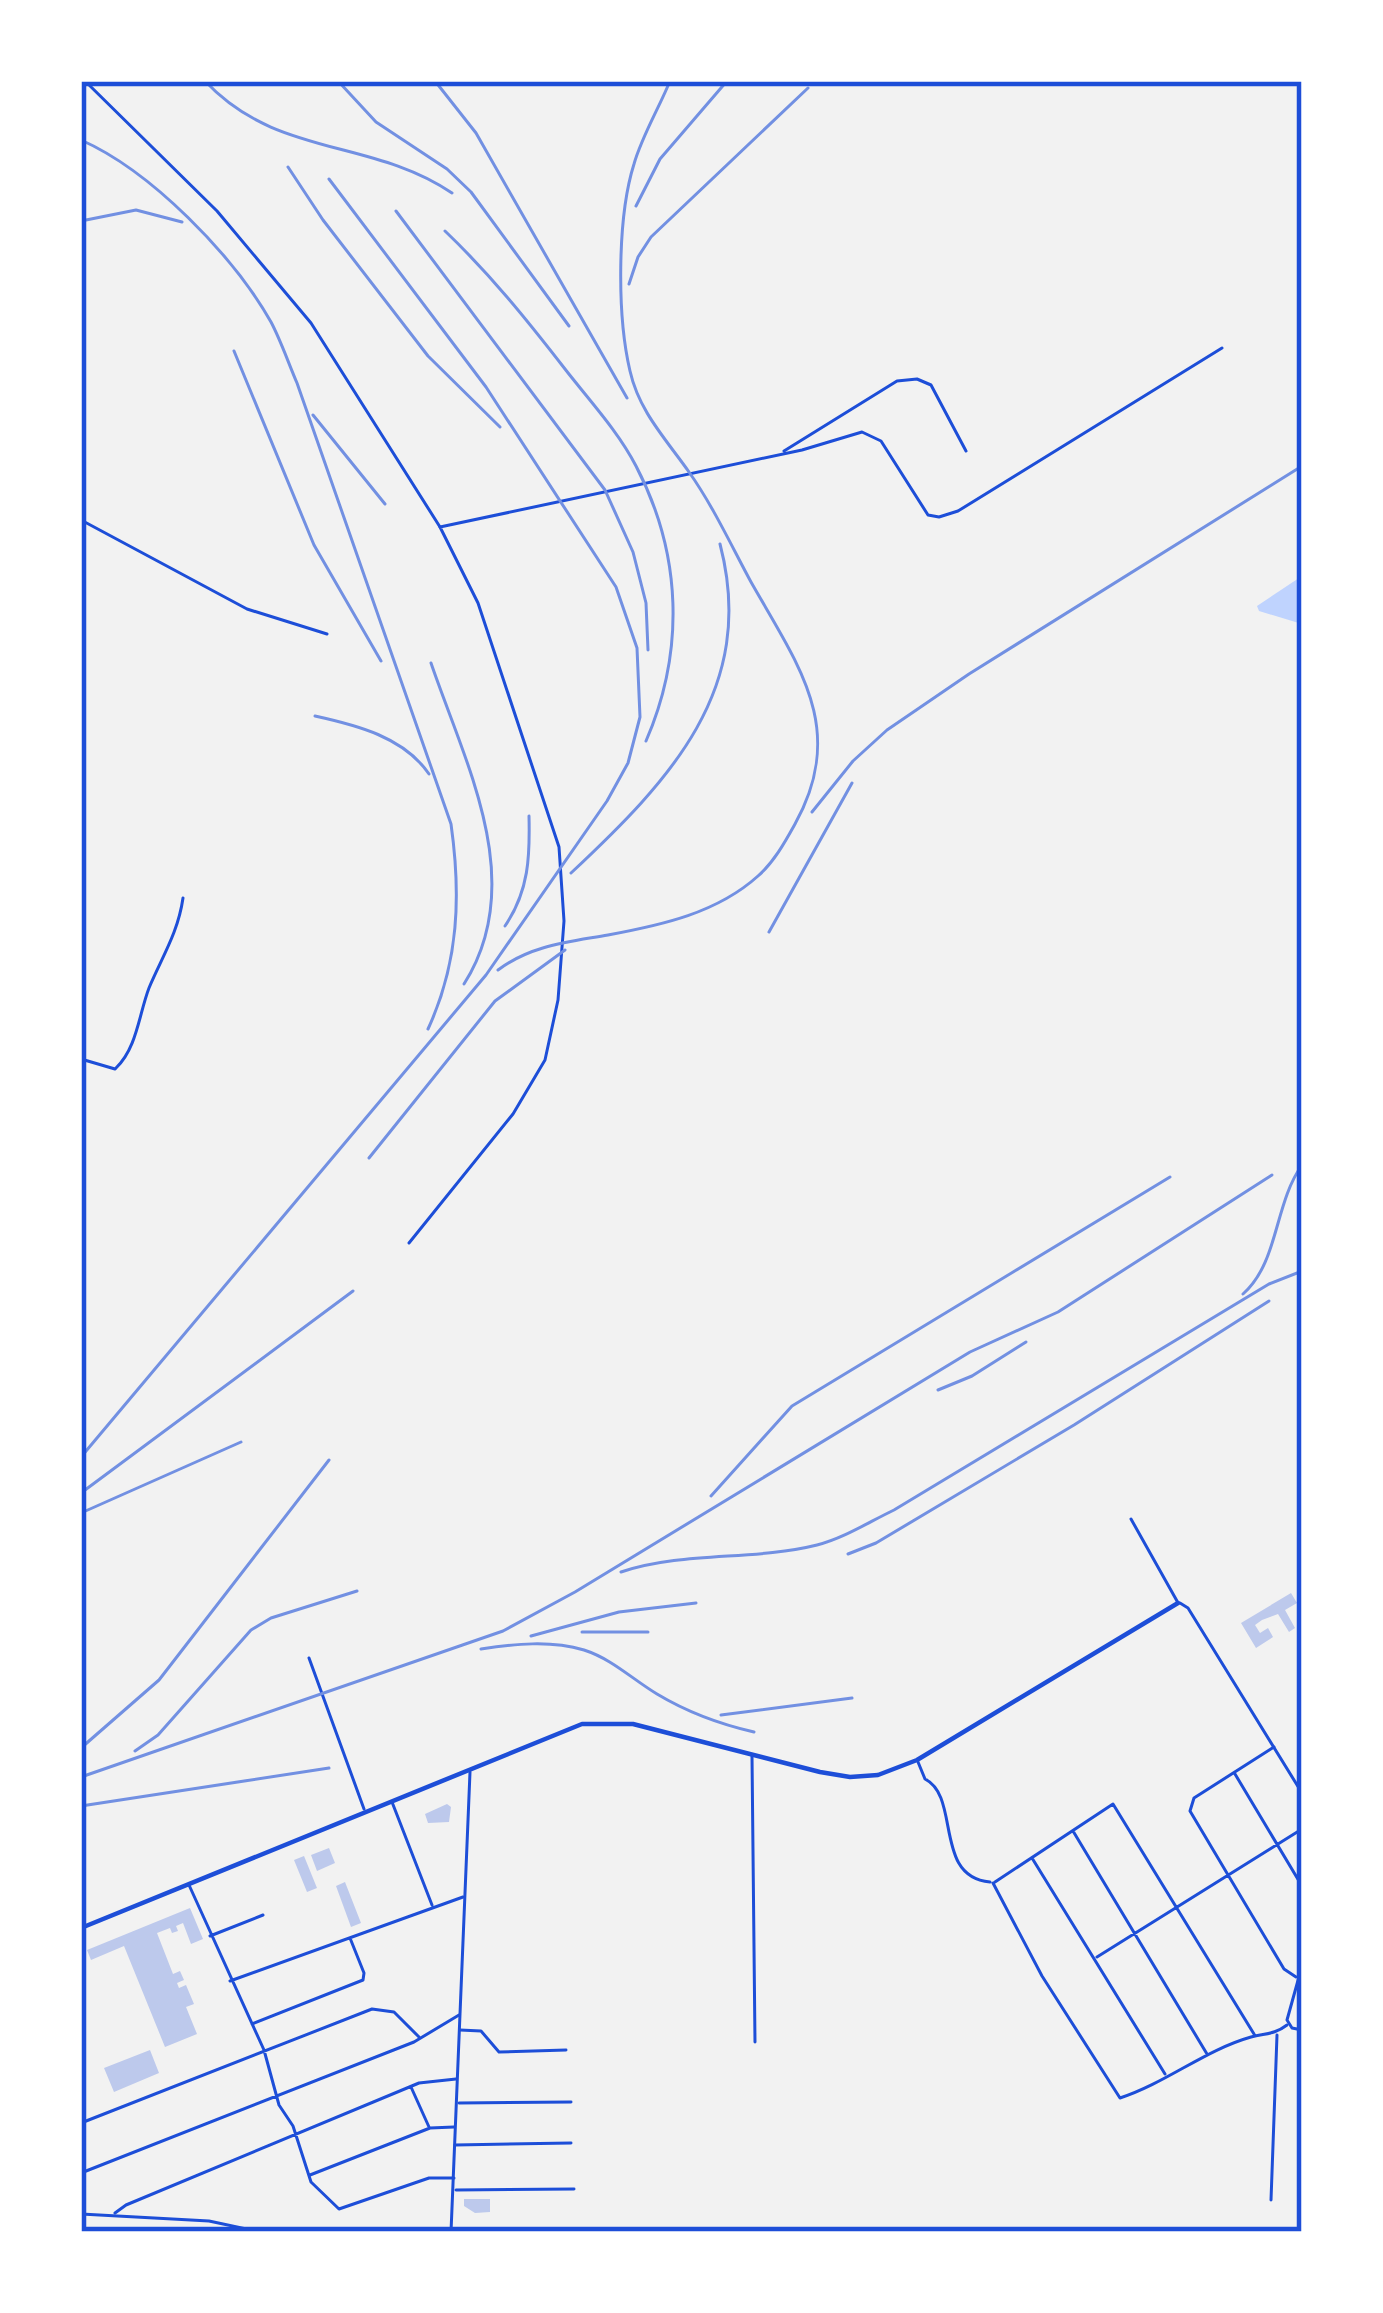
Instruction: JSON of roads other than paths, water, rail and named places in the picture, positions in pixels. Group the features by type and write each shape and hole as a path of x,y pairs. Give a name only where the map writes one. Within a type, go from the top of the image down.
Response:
{"main road":[{"path":"81,1928 582,1724 633,1724 850,1777 878,1775 917,1760 1178,1603"}],"street":[{"path":"85,81 205,198 311,323 440,527 478,603 559,847 564,921 558,1000 545,1060 513,1114 409,1244"},
{"path":"440,527 868,433 889,452 928,515 940,517 1040,463 1222,348"},
{"path":"782,452 908,378 932,385 966,451"},
{"path":"81,520 247,609 327,634"},
{"path":"81,1059 116,1069 125,1059 148,991 172,943 183,898"},
{"path":"1131,1519 1178,1603 1188,1608 1302,1793"},
{"path":"309,1658 365,1811"},
{"path":"1274,1748 1190,1804 1195,1823 1226,1877 1284,1969 1298,1978"},
{"path":"752,1754 755,2042"},
{"path":"917,1760 925,1779 938,1792 949,1836 971,1880 994,1883 1112,1804 1255,2035"},
{"path":"451,2232 470,1769"},
{"path":"1234,1773 1302,1886"},
{"path":"391,1800 432,1907"},
{"path":"1072,1829 1208,2055"},
{"path":"1096,1958 1302,1829"},
{"path":"1032,1858 1166,2076"},
{"path":"188,1883 264,2050 281,2111 296,2134 317,2190 339,2209 430,2178 454,2178"},
{"path":"994,1883 1042,1976 1120,2098 1208,2055 1255,2035 1277,2033 1288,2024"},
{"path":"230,1981 464,1896"},
{"path":"210,1936 263,1915"},
{"path":"249,2025 363,1980 350,1936"},
{"path":"1288,2024 1302,1966"},
{"path":"81,2122 372,2009 394,2012 420,2038"},
{"path":"81,2173 420,2038 460,2014"},
{"path":"1288,2024 1302,2030"},
{"path":"460,2030 482,2032 500,2052 566,2050"},
{"path":"1271,2200 1277,2033"},
{"path":"112,2217 126,2205 411,2086 458,2079"},
{"path":"411,2086 430,2128"},
{"path":"457,2103 571,2102"},
{"path":"308,2176 430,2128 455,2127"},
{"path":"455,2145 571,2144"},
{"path":"453,2191 574,2189"},
{"path":"81,2214 209,2221 261,2232"}],"water":[{"path":"1302,576 1302,624 1259,611 1257,606"}],"railway":[{"path":"205,81 233,106 263,123 389,163 452,193"},
{"path":"338,81 376,122 447,169 471,192 569,326"},
{"path":"435,81 476,133 627,398"},
{"path":"498,970 551,946 688,916 742,889 769,864 787,838 810,790 817,758 817,728 800,670 706,498 646,412 630,371 621,296 624,211 637,154 670,81"},
{"path":"636,206 660,159 727,81"},
{"path":"629,284 651,237 808,88"},
{"path":"81,140 135,172 213,243 271,322 297,383 451,824 455,928 446,979 428,1029"},
{"path":"288,167 428,356 500,427"},
{"path":"81,1457 486,975 607,801 628,763 640,717 637,648 616,587 486,387 329,179"},
{"path":"81,221 136,210 182,222"},
{"path":"396,211 605,490 633,552 646,603 648,650"},
{"path":"445,231 508,298 603,416 629,453 651,499 670,568 673,603 667,672 646,741"},
{"path":"234,351 314,545 381,661"},
{"path":"313,415 385,504"},
{"path":"812,812 853,761 887,730 1302,466"},
{"path":"571,873 671,767 715,688 727,644 729,596 720,544"},
{"path":"431,663 474,782 491,864 491,905 483,945 464,984"},
{"path":"315,716 393,742 429,774"},
{"path":"769,932 852,783"},
{"path":"505,926 526,873 529,816"},
{"path":"369,1158 495,1001 565,950"},
{"path":"1243,1294 1263,1266 1302,1165"},
{"path":"81,1777 503,1631 970,1352 1058,1312 1272,1175"},
{"path":"711,1496 792,1406 1170,1177"},
{"path":"621,1572 670,1561 793,1550 847,1534 1269,1284 1302,1271"},
{"path":"81,1493 353,1291"},
{"path":"848,1554 876,1543 1074,1425 1269,1301"},
{"path":"938,1390 972,1376 1026,1342"},
{"path":"81,1513 241,1442"},
{"path":"81,1748 159,1680 329,1460"},
{"path":"135,1751 158,1735 251,1630 271,1618 357,1591"},
{"path":"531,1636 619,1612 696,1603"},
{"path":"582,1632 648,1632"},
{"path":"481,1649 545,1644 584,1650 680,1706 754,1732"},
{"path":"721,1715 852,1698"},
{"path":"81,1806 329,1768"}]}
